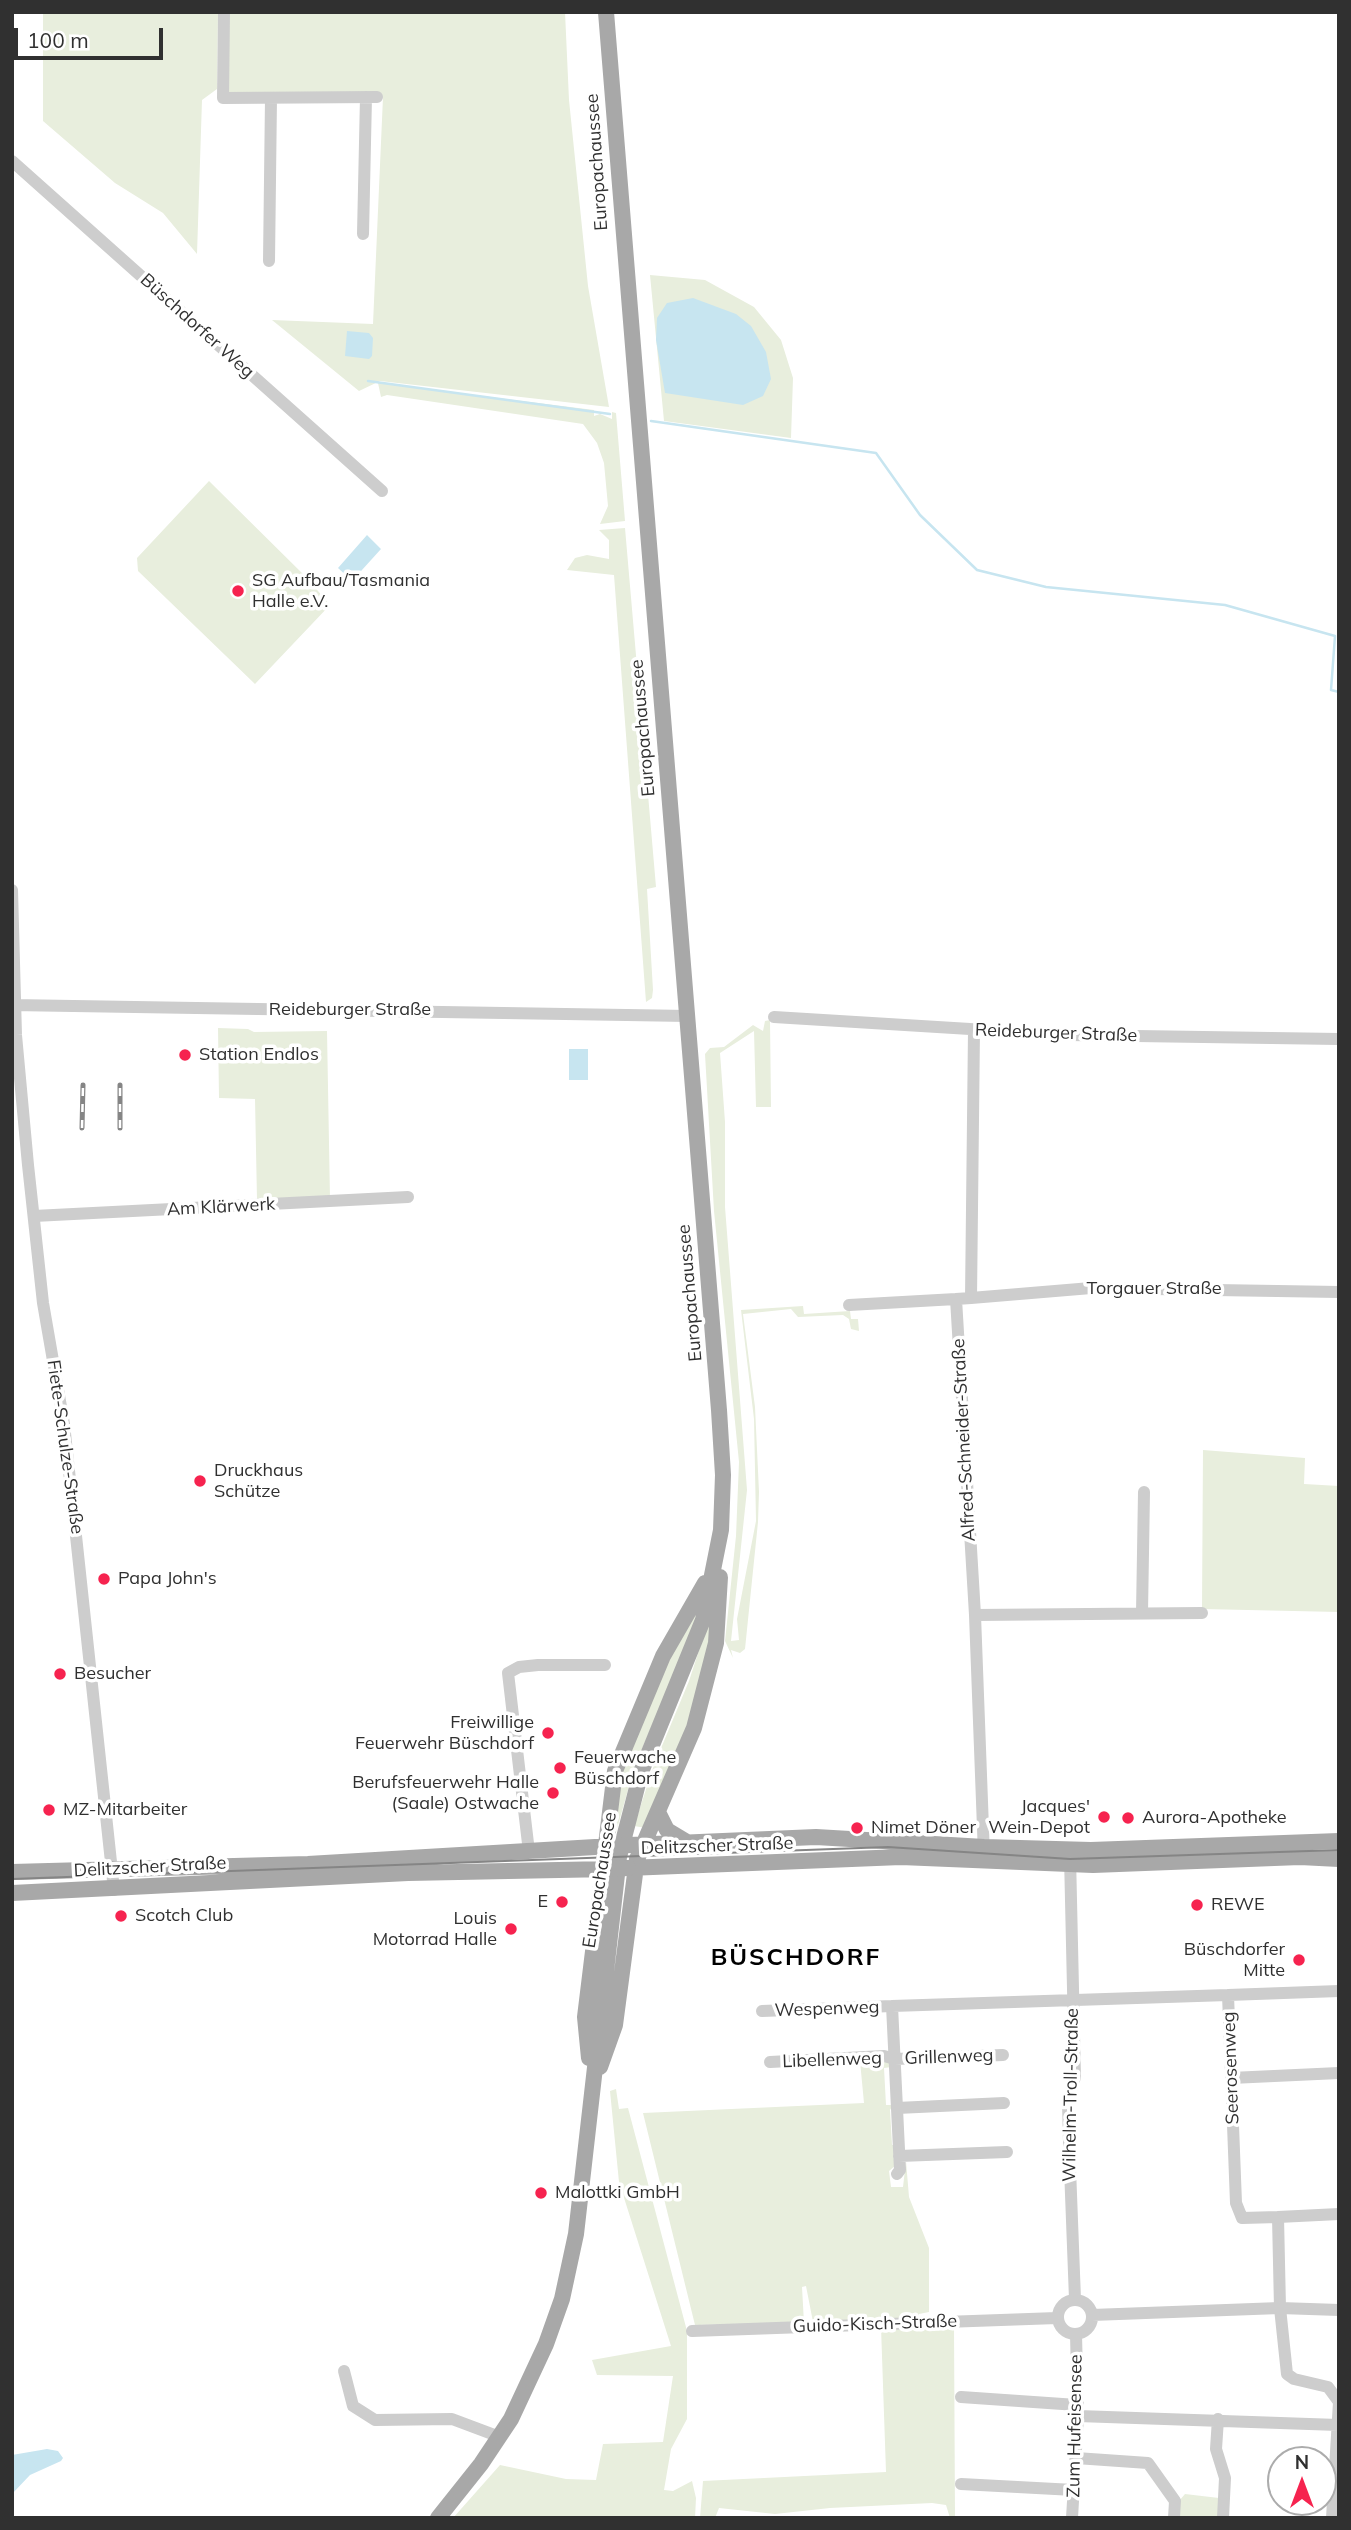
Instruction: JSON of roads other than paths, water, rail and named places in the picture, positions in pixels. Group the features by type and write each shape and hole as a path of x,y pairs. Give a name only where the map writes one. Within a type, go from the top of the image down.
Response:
{"main road":[{"name":"Europachaussee","path":"438,2518 500,2437 535,2369 565,2286 576,2234 615,1881 624,1834 641,1772 696,1642 718,1551 722,1504 722,1444 651,597 606,12"},
{"path":"593,2082 615,2025 631,1868 636,1845 658,1812 691,1739 708,1679 720,1616 718,1551"},
{"path":"593,2082 585,2017 618,1758 663,1656 697,1599 718,1551"},
{"path":"658,1812 667,1830 690,1843"},
{"name":"Delitzscher Straße","path":"12,1872 260,1866 816,1836 984,1855"},
{"name":"Delitzscher Straße","path":"1070,1857 1339,1841"},
{"name":"Delitzscher Straße","path":"12,1893 408,1873 605,1869 901,1857 984,1855 1339,1859"}],"street":[{"path":"224,12 223,98 372,97 363,233"},
{"path":"270,261 271,98"},
{"name":"Büschdorfer Weg","path":"12,161 382,491"},
{"name":"Fiete-Schulze-Straße","path":"12,890 14,1005 34,1216 43,1303 63,1414 114,1889"},
{"name":"Reideburger Straße","path":"14,1005 688,1016"},
{"name":"Reideburger Straße","path":"774,1017 974,1030 1339,1040"},
{"path":"849,1305 971,1298 974,1030"},
{"name":"Am Klärwerk","path":"34,1216 408,1197"},
{"name":"Torgauer Straße","path":"971,1298 1091,1288 1339,1292"},
{"name":"Alfred-Schneider-Straße","path":"956,1299 975,1615 984,1855"},
{"path":"1142,1613 1144,1492"},
{"path":"975,1615 1202,1613"},
{"path":"529,1852 508,1673 519,1667 538,1665 605,1665"},
{"name":"Wilhelm-Troll-Straße","path":"1070,1857 1075,2077 1068,2103 1074,2299"},
{"path":"1228,1994 1339,1991"},
{"name":"Seerosenweg","path":"892,2006 1228,1994 1236,2203 1242,2218 1278,2217"},
{"path":"892,2006 900,2170 897,2174"},
{"name":"Wespenweg","path":"762,2011 892,2006"},
{"name":"Grillenweg","path":"895,2059 1003,2055"},
{"name":"Libellenweg","path":"770,2062 884,2056 895,2059"},
{"path":"1231,2078 1339,2073"},
{"path":"898,2108 1004,2103"},
{"path":"899,2156 1007,2152"},
{"path":"1332,2518 1339,2402 1328,2387 1294,2379 1287,2374 1280,2308 1278,2217 1339,2214"},
{"path":"1074,2299 1084,2302 1092,2315 1086,2330 1076,2334 1061,2328 1057,2318 1064,2303 1074,2299"},
{"path":"1092,2315 1280,2308 1339,2310"},
{"name":"Guido-Kisch-Straße","path":"692,2331 1057,2318"},
{"name":"Zum Hufeisensee","path":"1072,2518 1076,2458 1076,2334"},
{"path":"344,2371 353,2406 375,2420 452,2419 500,2437"},
{"path":"961,2397 1163,2420 1218,2419 1338,2425"},
{"path":"1218,2419 1216,2449 1225,2479 1223,2518"},
{"path":"1076,2458 1148,2463 1175,2501 1174,2518"},
{"path":"961,2484 1074,2490"}],"water":[{"path":"693,298 736,314 751,326 766,352 771,379 763,396 743,405 665,393 656,340 657,318 667,303"},
{"path":"347,331 369,333 373,338 372,356 369,359 345,356"},
{"path":"367,535 381,549 352,581 338,568"},
{"path":"569,1049 588,1049 588,1080 569,1080"},
{"path":"47,2449 58,2451 63,2458 61,2461 30,2475 12,2494 12,2455"}],"waterway":[{"path":"368,381 610,414"},
{"path":"651,421 876,453 920,515 977,570 1046,587 1225,605 1335,636 1331,690 1339,692"}],"tram line":[{"path":"12,1879 888,1847 1070,1859 1339,1850"}],"railway":[{"path":"82,1128 83,1085"},
{"path":"120,1085 120,1128"}],"place":[{"name":"SG Aufbau/Tasmania Halle e.V.","path":"238,591"},
{"name":"Station Endlos","path":"185,1055"},
{"name":"Druckhaus Schütze","path":"200,1481"},
{"name":"Papa John's","path":"104,1579"},
{"name":"Besucher","path":"60,1674"},
{"name":"Freiwillige Feuerwehr Büschdorf","path":"548,1733"},
{"name":"Feuerwache Büschdorf","path":"560,1768"},
{"name":"Berufsfeuerwehr Halle (Saale) Ostwache","path":"553,1793"},
{"name":"MZ-Mitarbeiter","path":"49,1810"},
{"name":"Jacques' Wein-Depot","path":"1104,1817"},
{"name":"Aurora-Apotheke","path":"1128,1818"},
{"name":"Nimet Döner","path":"857,1828"},
{"name":"E","path":"562,1902"},
{"name":"REWE","path":"1197,1905"},
{"name":"Scotch Club","path":"121,1916"},
{"name":"Louis Motorrad Halle","path":"511,1929"},
{"name":"Büschdorfer Mitte","path":"1299,1960"},
{"name":"Malottki GmbH","path":"541,2193"}],"district":[{"name":"BÜSCHDORF","path":"796,1958"}]}
